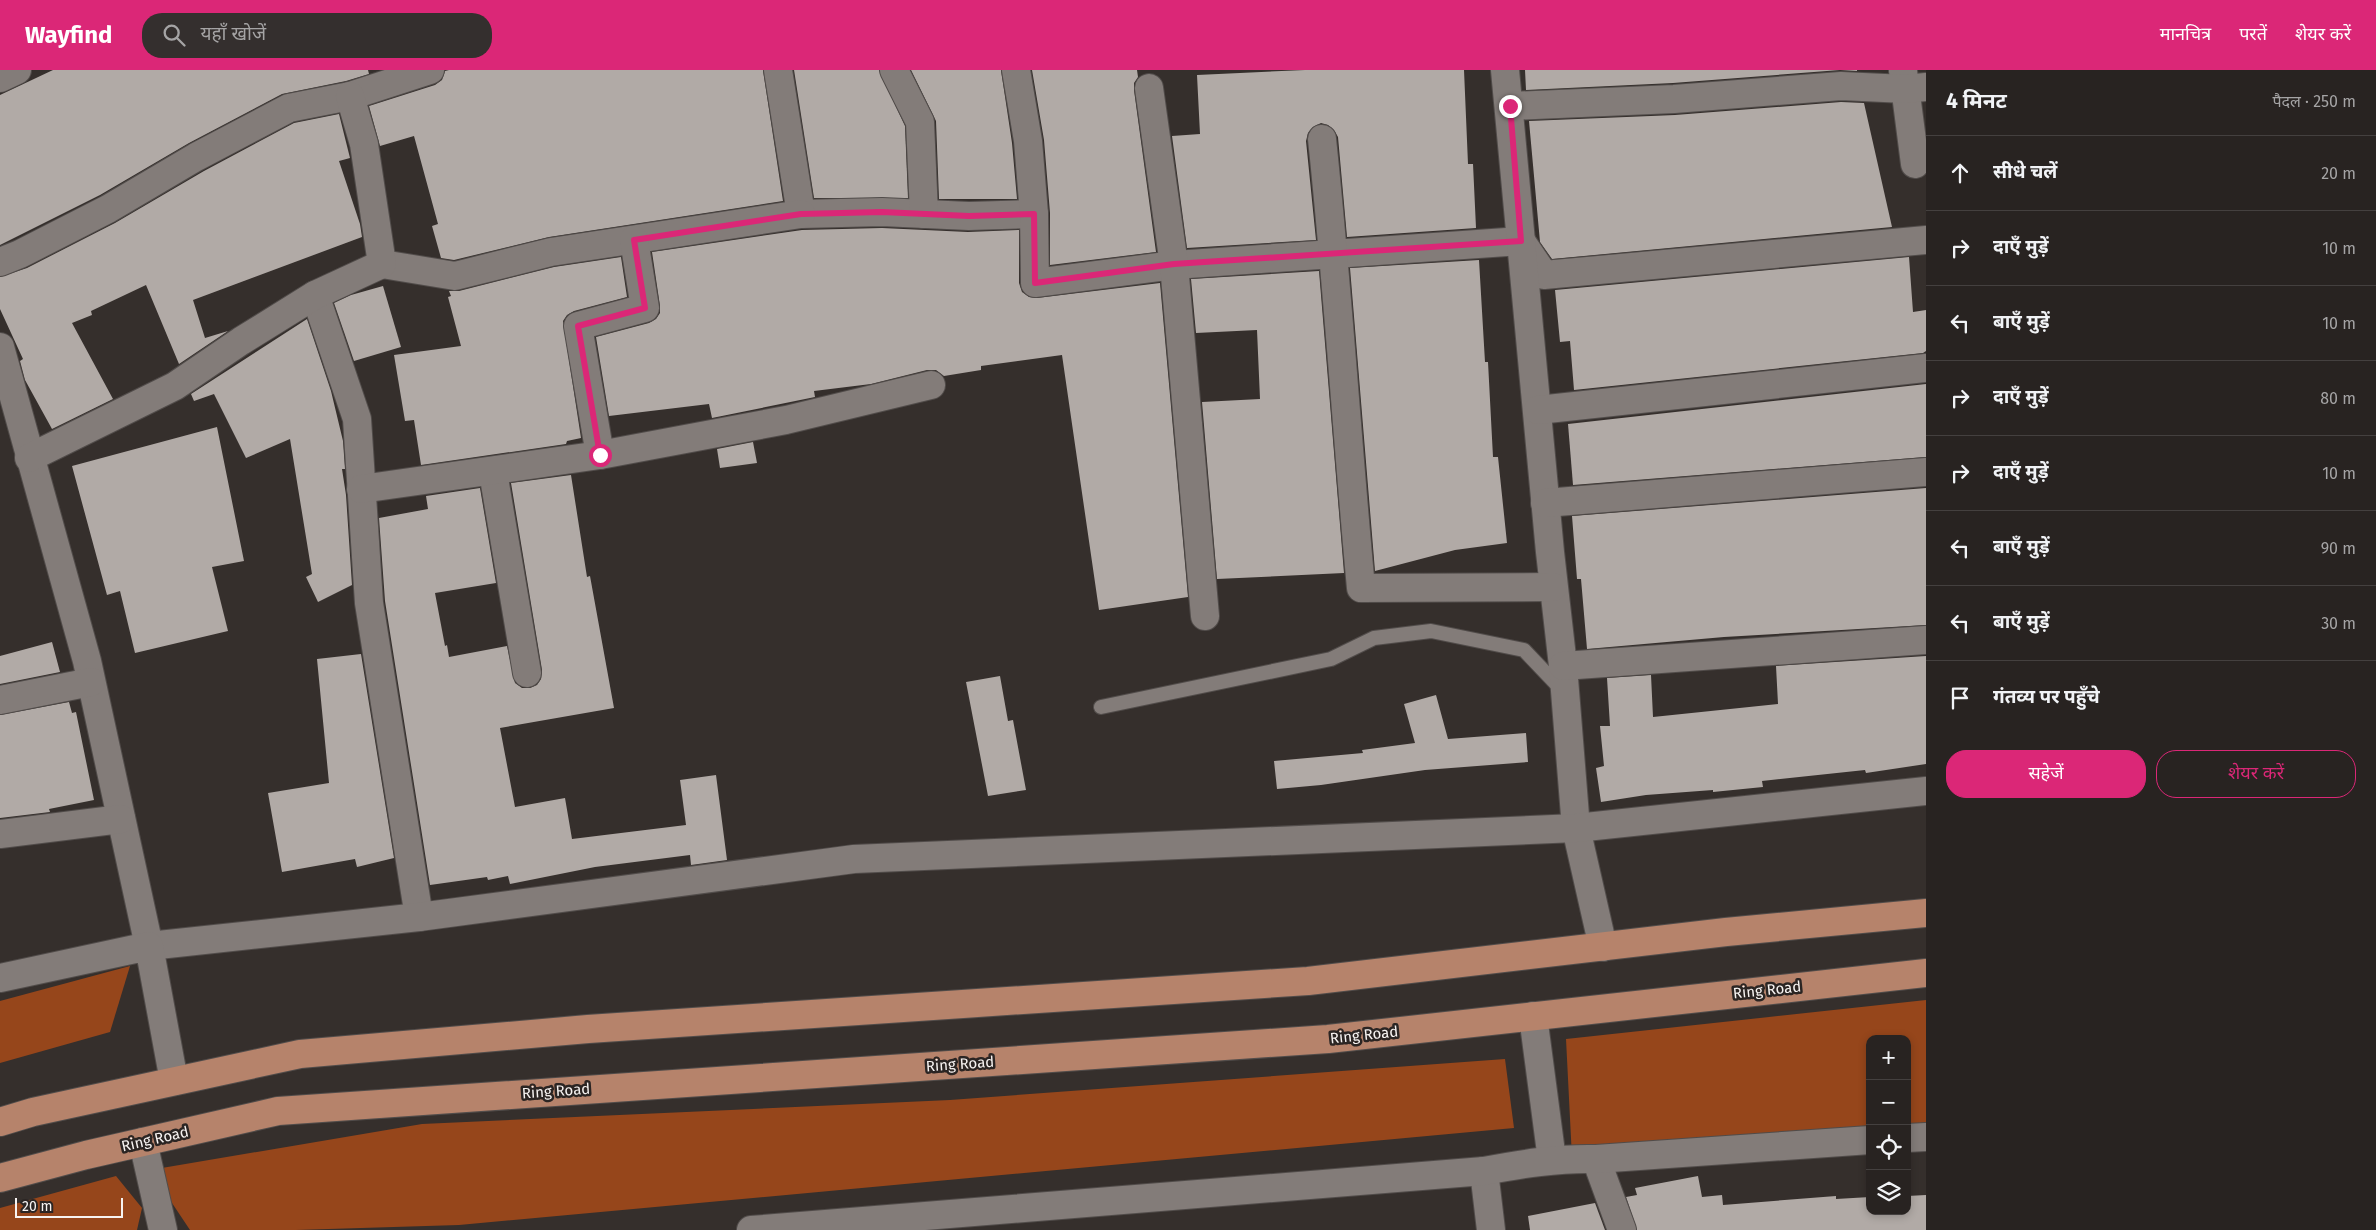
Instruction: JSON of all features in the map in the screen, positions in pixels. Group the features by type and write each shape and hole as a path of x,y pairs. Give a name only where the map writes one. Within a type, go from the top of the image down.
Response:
{"main road":[{"path":"0,1122 174,1081 300,1054 598,1028 1308,981 1726,932 1926,913"},
{"name":"Ring Road","path":"0,1178 278,1111 1318,1040 1926,973"}],"street":[{"path":"0,78 16,70"},
{"path":"0,262 20,254 108,209 196,157 289,108 350,96 430,70"},
{"path":"778,70 801,214"},
{"path":"894,70 920,122 924,214"},
{"path":"1016,70 1028,141 1034,214 1035,283 1174,264 1521,241"},
{"path":"1505,70 1510,106 1553,586 1563,666 1576,828 1603,947"},
{"path":"1510,106 1674,99 1912,82 1915,164"},
{"path":"1148,88 1174,264 1206,616"},
{"path":"350,96 364,144 382,264"},
{"path":"1322,139 1334,254 1350,476 1361,588 1553,586"},
{"path":"29,458 175,386 241,341 315,295 382,264 455,276 551,252 801,214 882,212 969,216 1034,214"},
{"path":"600,455 578,326 645,308 634,240"},
{"path":"1521,241 1544,274 1926,240"},
{"path":"315,295 357,419 369,603 419,917"},
{"path":"0,347 91,682 148,946 174,1081"},
{"path":"1538,410 1926,368"},
{"path":"361,489 493,472 600,455 786,420 930,385"},
{"path":"493,472 527,673"},
{"path":"1545,502 1926,472"},
{"path":"1563,666 1926,640"},
{"path":"0,700 91,682"},
{"path":"0,978 148,946 419,917 854,859 1576,828 1926,791"},
{"path":"0,834 121,819"},
{"path":"1533,1016 1552,1160"},
{"path":"1911,1138 1926,1136"},
{"path":"751,1230 1484,1171 1552,1160 1596,1159 1866,1140"},
{"path":"143,1142 163,1230"},
{"path":"1596,1159 1622,1230"},
{"path":"1484,1171 1491,1230"}],"lane":[{"path":"1101,707 1331,659 1374,638 1431,631 1524,650 1564,693"}],"shaded area":[{"path":"130,966 110,1032 0,1063 0,1001"},
{"path":"1926,1000 1926,1137 1911,1138 1911,1035 1866,1035 1866,1140 1572,1158 1566,1039"},
{"path":"1505,1059 1514,1128 459,1225 296,1230 190,1230 150,1170 422,1124 950,1100"},
{"path":"116,1176 142,1208 137,1230 0,1230 0,1208"}],"building":[{"path":"53,70 368,70 369,74 346,81 282,94 189,143 100,195 0,245 0,95"},
{"path":"763,70 783,201 549,237 454,260 441,258 432,226 438,224 414,136 380,146 369,106 435,85 442,80 445,71"},
{"path":"794,70 879,70 905,126 908,198 814,198"},
{"path":"911,70 1001,70 1012,143 1017,199 939,199 936,121"},
{"path":"1032,70 1137,70 1138,77 1134,83 1134,90 1156,252 1050,265 1050,213 1044,140"},
{"path":"1305,70 1464,70 1468,164 1473,164 1476,228 1347,237 1338,137 1328,125 1321,123 1313,127 1308,133 1306,141 1316,240 1187,248 1172,136 1200,134 1197,75"},
{"path":"1525,70 1840,70 1673,83 1526,90"},
{"path":"1841,102 1864,103 1892,227 1552,259 1540,242 1529,121 1675,115"},
{"path":"339,114 350,158 339,161 360,224 362,237 193,300 205,338 228,331 179,364 146,285 91,311 92,315 72,323 113,399 52,429 25,380 20,361 23,359 0,309 0,277 27,268 115,223 204,171 294,123"},
{"path":"882,228 968,232 1019,230 1019,283 1022,292 1029,297 1037,298 1160,283 1188,597 1099,610 1062,355 981,366 981,370 944,376 936,370 927,370 871,384 814,391 815,397 712,418 709,404 609,416 596,337 649,323 656,319 660,313 652,252 802,230"},
{"path":"621,257 627,297 574,311 567,315 563,321 581,438 567,441 566,444 421,465 414,420 405,421 394,355 461,346 448,297 451,296 449,291 459,291 554,267"},
{"path":"1909,257 1913,312 1926,310 1926,351 1923,353 1574,390 1570,341 1560,342 1555,290"},
{"path":"1479,260 1485,362 1488,362 1493,457 1498,457 1507,543 1455,550 1375,571 1350,268"},
{"path":"1319,271 1344,573 1217,579 1202,402 1260,399 1257,330 1196,333 1191,279"},
{"path":"383,286 401,347 354,361 334,303 351,295"},
{"path":"307,319 331,391 343,441 345,469 342,469 346,495 352,585 318,602 306,577 312,574 290,439 246,458 214,394 194,401 191,394"},
{"path":"1926,384 1926,457 1573,485 1568,424"},
{"path":"217,427 244,561 212,567 228,631 135,653 120,591 107,595 72,466"},
{"path":"753,442 757,463 720,468 717,449"},
{"path":"571,475 587,577 590,576 614,708 500,728 515,807 565,798 572,839 686,825 680,780 716,775 727,860 691,865 690,855 595,867 510,884 508,876 488,880 487,877 430,885 385,601 379,518 428,509 426,496 480,488 496,583 435,593 445,646 447,645 449,657 507,646 515,683 522,688 530,688 537,685 541,679 542,670 511,483"},
{"path":"1926,488 1926,625 1724,637 1587,649 1581,579 1577,579 1572,516"},
{"path":"52,642 60,672 0,684 0,656"},
{"path":"361,654 394,858 357,867 355,859 282,872 268,793 329,783 317,659"},
{"path":"1926,656 1926,764 1866,773 1865,770 1762,781 1763,787 1713,792 1713,790 1646,795 1601,802 1596,768 1604,766 1600,726 1610,726 1607,678 1651,675 1653,717 1778,704 1776,666"},
{"path":"1000,676 1008,721 1013,720 1026,790 988,796 966,682"},
{"path":"1436,695 1448,739 1526,733 1528,762 1425,770 1321,785 1277,789 1274,761 1363,753 1362,750 1415,743 1404,704"},
{"path":"69,702 72,713 76,712 94,800 49,809 50,812 0,818 0,715"},
{"path":"1698,1176 1702,1197 1722,1195 1723,1205 1836,1196 1836,1199 1866,1197 1866,1215 1911,1215 1911,1196 1926,1195 1926,1230 1637,1230 1626,1197 1637,1195 1635,1188"},
{"path":"1595,1203 1605,1230 1530,1230 1528,1216"}],"route":[{"path":"600,455 578,326 645,308 634,240 801,214 882,212 969,216 1034,214 1035,283 1174,264 1521,241 1510,106"}]}
